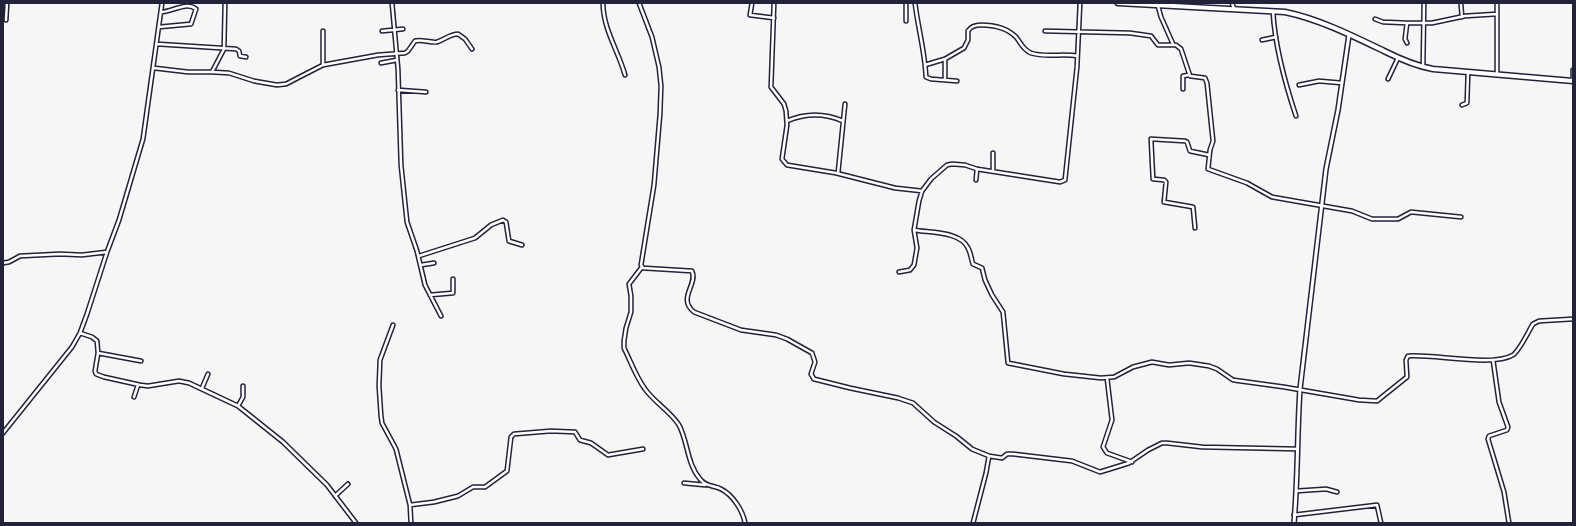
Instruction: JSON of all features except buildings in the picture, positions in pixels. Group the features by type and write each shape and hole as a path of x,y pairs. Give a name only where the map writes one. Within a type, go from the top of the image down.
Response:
{"highway":[{"path":"1118,3 1234,9 1300,16 1349,35 1398,58 1433,70 1573,81"}],"street":[{"path":"6,20 7,3"},
{"path":"3,433 72,347 80,333 106,252 119,220 143,139 162,3"},
{"path":"212,72 224,49 225,3"},
{"path":"392,3 397,60 401,165 408,227 421,264 425,285 441,316"},
{"path":"603,3 604,21 625,75"},
{"path":"639,3 652,37 659,67 661,86 660,114 654,185 641,258 642,267 629,284 631,312 626,328 624,348 645,390 672,416 679,426 685,439 693,467 698,478 705,485"},
{"path":"752,3 750,14 754,16 774,18"},
{"path":"774,3 771,87 784,104 787,121 782,159 787,165 838,173 891,187 922,191"},
{"path":"906,3 906,21"},
{"path":"916,3 918,31 924,51 927,78 957,81"},
{"path":"899,272 910,270 914,265 917,248 914,230 922,191 935,174 947,165 964,164 977,169 1060,182 1065,180 1077,56 1080,3"},
{"path":"1232,3 1234,9"},
{"path":"1423,67 1424,3"},
{"path":"1497,3 1497,75"},
{"path":"1461,5 1462,17"},
{"path":"1158,6 1161,17 1173,44"},
{"path":"159,27 191,24 196,8 179,7 167,12 161,12"},
{"path":"1273,12 1276,38 1287,87 1296,116"},
{"path":"1375,19 1381,22 1440,23 1462,17 1498,14"},
{"path":"1407,23 1405,41 1407,43"},
{"path":"925,65 945,59 964,48 967,44 969,29 975,26 984,25 1004,28 1015,37 1023,47 1032,53 1054,56 1077,56"},
{"path":"382,31 403,30"},
{"path":"323,31 323,65"},
{"path":"1045,31 1079,31 1152,37 1158,45 1173,44 1181,50 1189,75"},
{"path":"154,68 188,72 229,73 281,85 286,84 323,65 408,51 414,41 437,42 455,34 460,35 472,49"},
{"path":"1294,523 1300,389 1326,170 1336,123 1349,35"},
{"path":"1262,40 1276,38"},
{"path":"157,44 238,50 240,56 246,57"},
{"path":"1388,79 1398,58"},
{"path":"945,59 945,79"},
{"path":"381,63 397,60"},
{"path":"1573,70 1573,81"},
{"path":"1462,105 1467,103 1468,72"},
{"path":"1182,89 1183,76 1189,75 1191,77 1205,78 1207,83 1213,141 1209,155 1208,169 1248,183 1268,196 1352,211 1372,218 1398,220 1411,212 1461,217"},
{"path":"1299,85 1319,80 1342,83"},
{"path":"398,90 426,92"},
{"path":"838,173 845,104"},
{"path":"787,121 797,117 815,114 830,116 843,121"},
{"path":"1195,228 1193,207 1164,202 1166,182 1164,180 1153,178 1151,139 1185,141 1187,142 1190,151 1209,155"},
{"path":"993,153 993,171"},
{"path":"976,180 977,169"},
{"path":"418,256 475,238 491,225 504,220 506,222 509,241 522,245"},
{"path":"914,230 940,233 954,237 961,240 968,248 973,264 982,268 985,280 992,295 1003,312 1008,364 1064,374 1106,378 1114,377 1133,366 1152,362 1169,365 1189,363 1209,366 1217,369 1233,380 1300,389 1359,400 1377,401 1408,377 1406,360 1408,356 1493,360 1513,355 1533,324 1540,321 1573,319"},
{"path":"3,263 9,262 20,256 60,254 82,255 106,252"},
{"path":"421,264 434,263"},
{"path":"642,267 692,271 693,274 687,303 694,312 741,330 776,335 787,339 812,354 815,362 811,374 814,379 898,398 913,403 934,422 956,436 972,449 989,456 1002,458 1007,454 1013,454 1072,461 1098,472 1132,462 1148,450 1167,442 1202,447 1297,449"},
{"path":"430,295 453,293 453,279"},
{"path":"393,325 380,360 379,386 381,416 382,423 396,449 410,505 411,523"},
{"path":"80,333 95,339 98,345 95,369 96,374 148,386 189,382 238,406 283,442 327,486 356,523"},
{"path":"98,353 141,361"},
{"path":"1493,360 1499,402 1508,427 1507,430 1489,436 1488,438 1504,492 1509,523"},
{"path":"202,388 208,374"},
{"path":"1106,378 1112,420 1103,448 1107,453 1132,462"},
{"path":"134,397 138,384"},
{"path":"238,406 243,397 243,386"},
{"path":"410,505 447,500 458,496 473,487 484,487 489,484 508,470 512,436 514,434 538,431 574,432 580,440 591,443 608,455 643,449"},
{"path":"973,523 989,456"},
{"path":"684,482 724,490 744,513 745,523"},
{"path":"335,496 348,484"},
{"path":"1296,491 1326,489 1337,492"},
{"path":"1294,515 1377,505 1381,523"}]}
